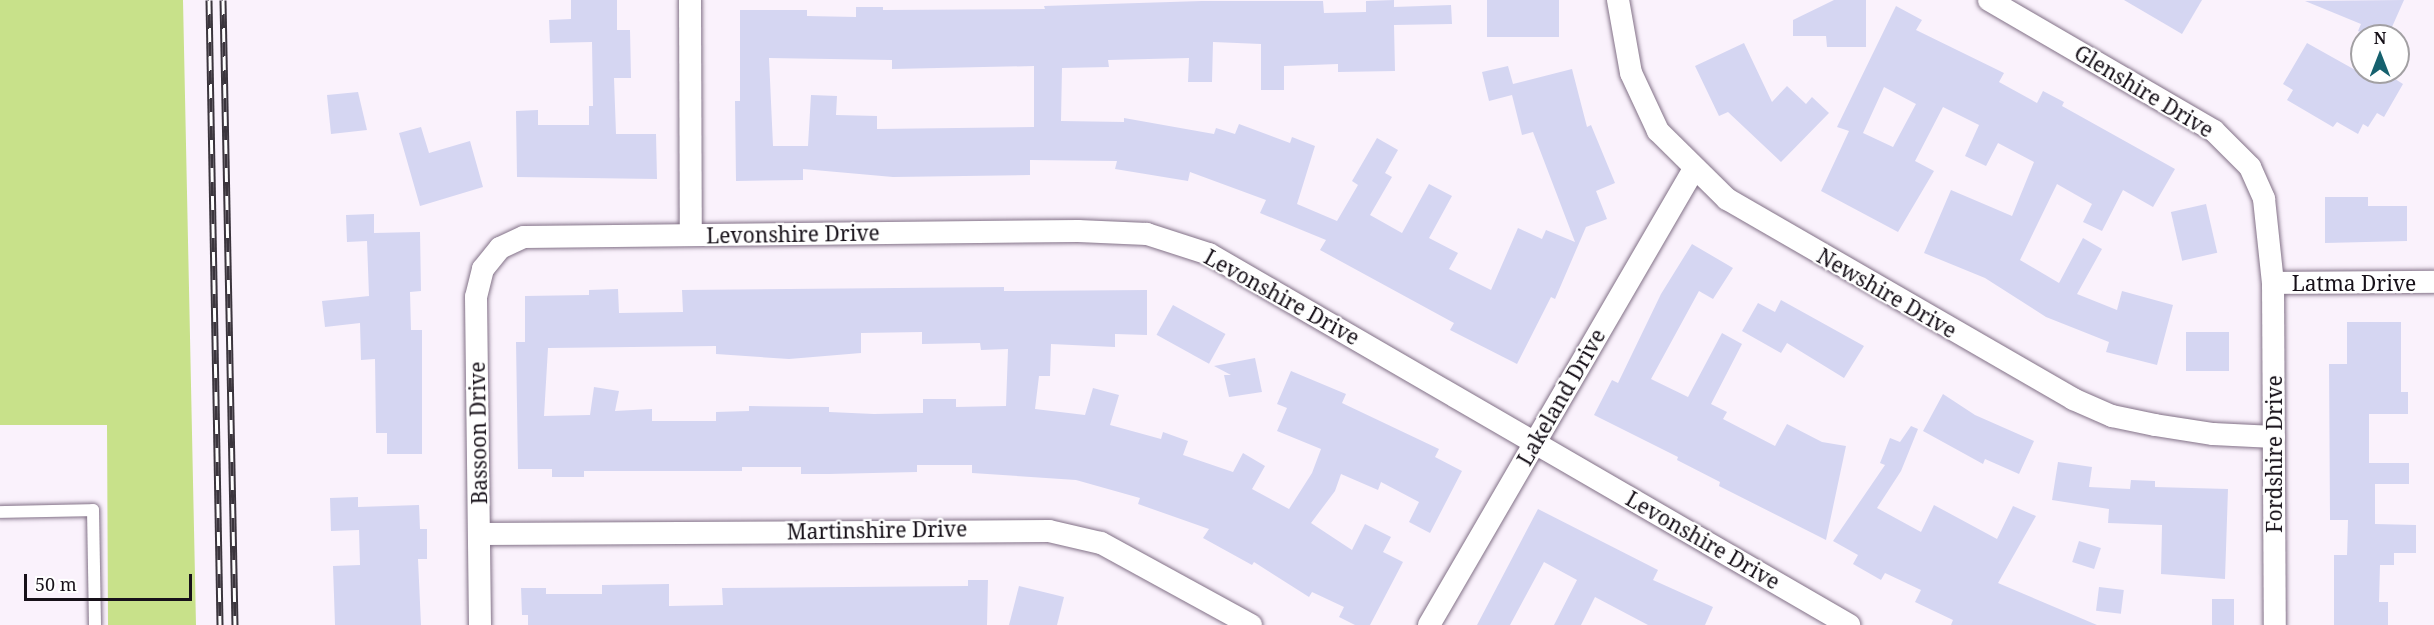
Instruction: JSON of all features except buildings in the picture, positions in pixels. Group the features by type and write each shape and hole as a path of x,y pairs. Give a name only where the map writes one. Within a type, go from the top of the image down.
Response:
{"street":[{"path":"690,0 691,236"},
{"name":"Newshire Drive","path":"1618,0 1631,73 1658,131 1694,170 1727,199 2073,399 2112,416 2212,434 2274,437"},
{"name":"Glenshire Drive","path":"1989,0 2214,131 2250,167 2264,199 2273,283"},
{"name":"Lakeland Drive","path":"1428,625 1694,170"},
{"name":"Levonshire Drive","path":"500,248 524,237 1078,231 1147,234 1209,254 1238,269 1849,625"},
{"name":"Bassoon Drive","path":"480,625 476,297 483,269 500,248"},
{"name":"Latma Drive","path":"2273,283 2434,282"},
{"name":"Fordshire Drive","path":"2273,283 2275,625"},
{"name":"Martinshire Drive","path":"480,534 1049,531 1101,543 1251,625"}],"lane":[{"path":"0,512 93,510 95,625"}],"green space":[{"path":"0,0 183,0 196,625 108,625 107,425 0,425"}],"railway":[{"path":"209,0 220,625"},
{"path":"223,0 235,625"}]}
